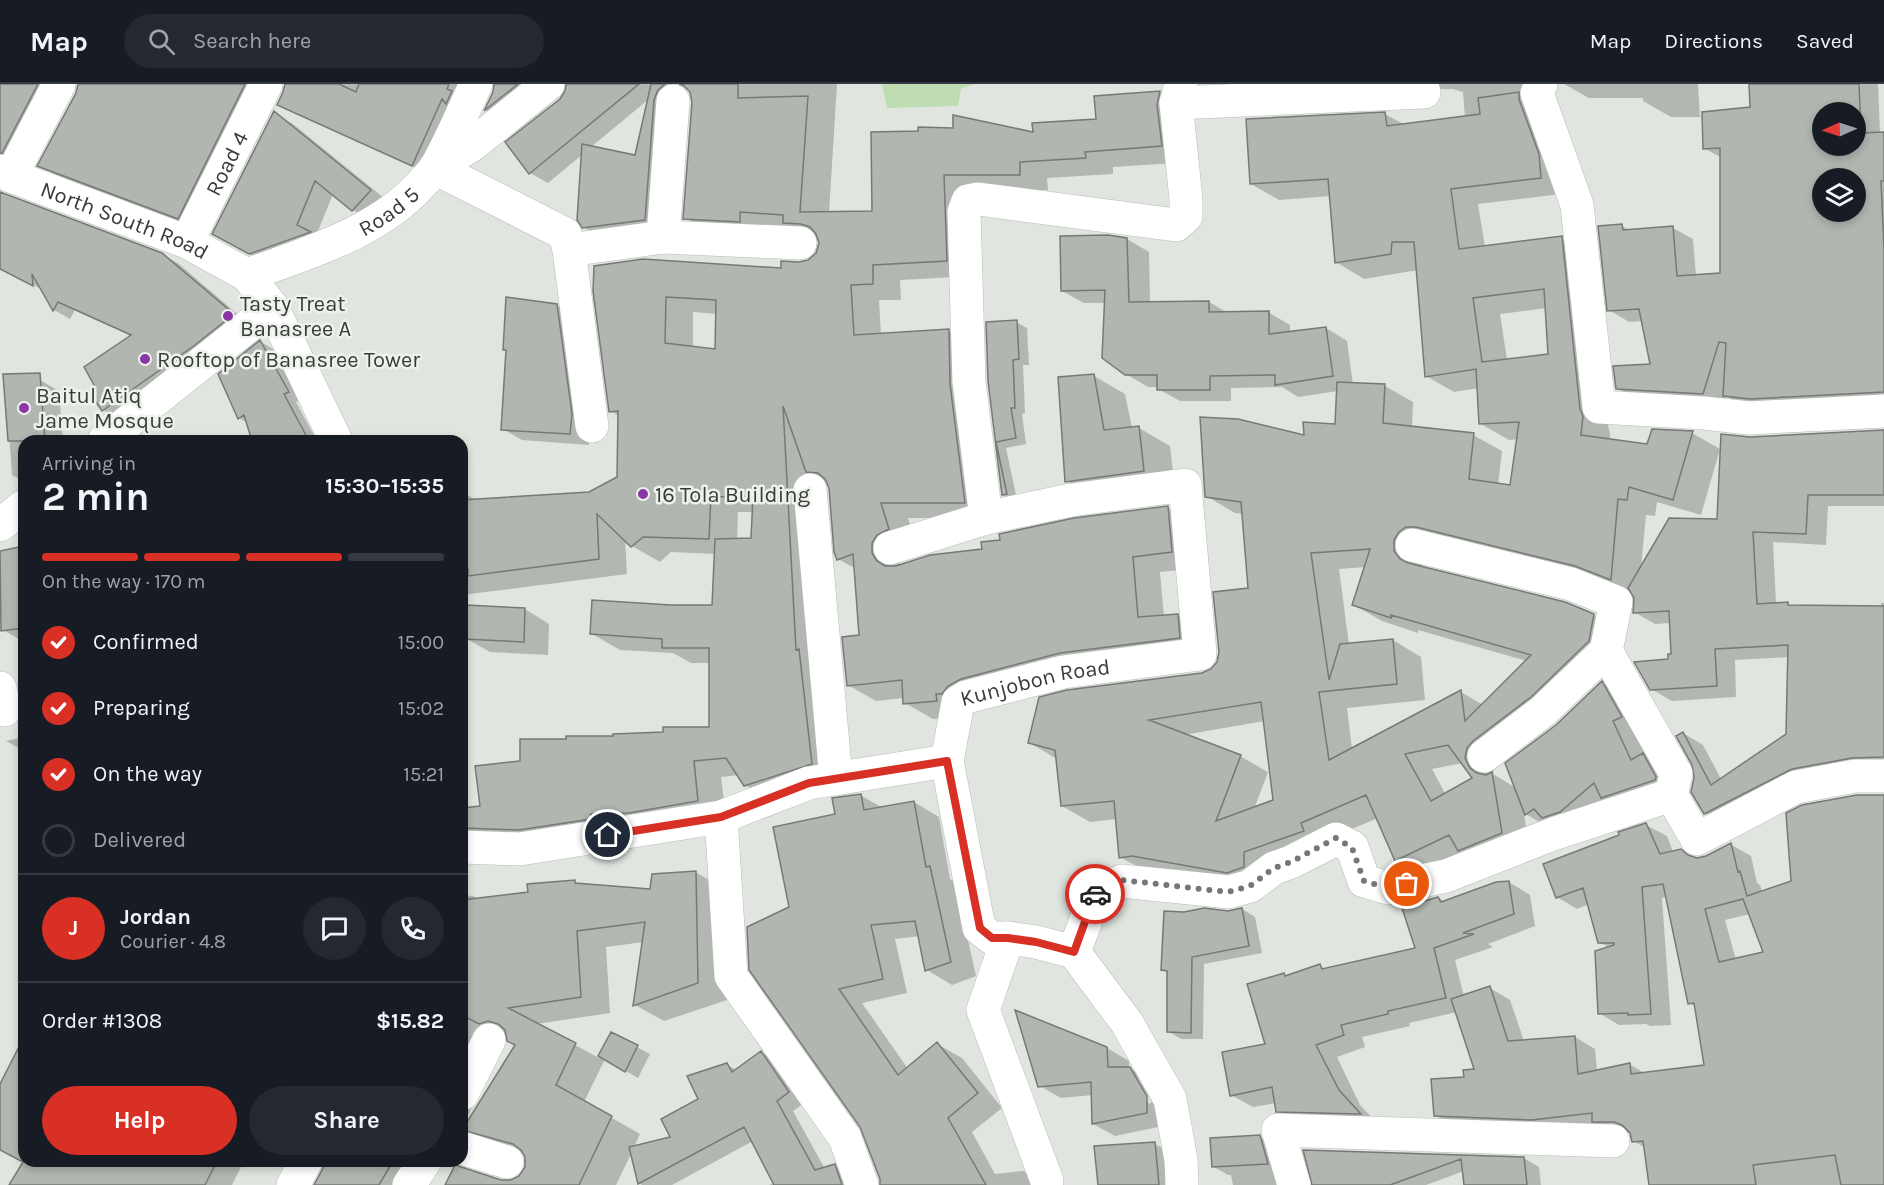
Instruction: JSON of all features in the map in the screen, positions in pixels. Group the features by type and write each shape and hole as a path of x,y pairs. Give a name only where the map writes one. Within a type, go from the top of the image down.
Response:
{"street":[{"path":"5,173 59,84"},
{"name":"Road 4","path":"187,242 266,84"},
{"name":"Road 5","path":"247,275 364,229 414,193 435,168 476,84"},
{"path":"435,168 472,145 548,84"},
{"path":"1541,84 1537,93 1577,205 1599,407 1749,418 1884,411"},
{"path":"890,548 986,518 969,382 964,212 968,201 978,199 1176,225 1186,216 1179,94 1424,92"},
{"path":"663,237 673,101"},
{"path":"435,168 565,234 592,426"},
{"name":"North South Road","path":"5,173 187,242 247,275"},
{"path":"568,250 663,237 800,243"},
{"path":"247,275 272,307 333,435"},
{"path":"112,435 272,307"},
{"name":"Kunjobon Road","path":"947,761 957,702 966,697 1063,672 1200,654 1185,485 1071,500 986,518"},
{"path":"810,490 836,779"},
{"path":"0,525 18,511"},
{"path":"1412,545 1571,584 1616,602 1606,651 1543,711 1484,756"},
{"path":"1606,651 1676,774 1671,795 1697,839 1796,787 1856,776 1884,776"},
{"path":"468,847 520,849 721,817 809,783 947,761 980,928 992,938 1036,942 1074,952 1127,1023 1170,1099 1181,1160 1182,1185"},
{"path":"1074,952 1097,891 1122,880 1228,892 1250,886 1274,868 1291,862 1336,838 1352,848 1364,881 1388,888 1446,876 1553,834 1671,795"},
{"path":"721,817 730,976 845,1138 862,1185"},
{"path":"1008,938 983,1010 1047,1181"},
{"path":"468,1082 489,1040"},
{"path":"1294,1185 1278,1130 1613,1141"},
{"path":"468,1150 507,1162"},
{"path":"293,1185 303,1167"},
{"path":"409,1185 421,1167"}],"green space":[{"path":"882,84 974,84 961,89 958,106 887,108"}],"building":[{"path":"0,84 38,84 2,153 0,153"},
{"path":"78,84 245,84 178,219 37,166 76,93"},
{"path":"285,84 339,84 356,92 359,84 449,84 447,89 452,91 446,104 442,99 412,166 277,105"},
{"path":"494,84 518,84 484,111 493,92"},
{"path":"566,84 639,84 529,174 505,142 560,99"},
{"path":"651,84 665,84 658,90 654,100 645,220 582,228 577,220 582,144 635,155"},
{"path":"679,84 738,84 738,98 808,96 800,212 872,211 871,132 918,131 918,127 953,128 953,115 1033,132 1032,123 1096,119 1094,96 1160,91 1157,105 1162,146 1085,152 1086,158 1020,162 1020,175 944,175 947,261 873,265 873,284 851,285 854,335 949,329 950,384 965,503 881,503 889,529 877,535 872,543 872,553 877,561 885,566 896,566 930,555 982,549 981,542 1000,540 999,534 1074,518 1168,506 1172,552 1133,557 1138,617 1178,614 1180,638 1060,653 961,679 948,686 942,694 936,694 937,701 903,704 902,680 847,686 842,637 859,635 853,554 837,560 834,552 829,488 825,479 818,473 806,472 783,406 796,650 799,649 812,764 744,786 726,758 694,761 698,801 629,813 591,814 591,819 519,830 468,828 468,807 480,806 475,766 520,761 520,739 566,739 566,736 613,736 613,734 663,732 663,727 709,727 709,648 662,648 662,639 590,634 592,600 712,605 715,539 751,538 753,496 711,497 709,539 643,537 631,547 597,514 599,559 468,576 468,500 589,492 617,477 618,411 609,412 593,291 594,266 643,259 781,268 781,261 808,260 816,253 819,243 810,227 783,223 783,215 740,212 740,222 683,219 692,102 690,92","holes":["666,297 716,300 715,349 665,343"]},
{"path":"1749,84 1859,84 1860,102 1812,102 1812,156 1866,156 1866,133 1884,132 1884,181 1881,181 1884,248 1884,392 1750,399 1723,396 1726,343 1719,342 1703,394 1616,389 1613,366 1650,364 1639,309 1607,311 1598,226 1622,224 1623,230 1673,226 1677,276 1720,273 1720,148 1703,149 1702,112 1750,107"},
{"path":"1519,92 1519,99 1539,154 1541,178 1451,189 1459,249 1562,236 1580,409 1583,416 1581,435 1647,444 1652,429 1693,431 1673,500 1629,487 1627,500 1618,499 1611,580 1575,566 1416,527 1406,527 1394,540 1394,551 1400,559 1408,563 1565,602 1594,614 1589,641 1531,697 1467,748 1465,758 1470,768 1486,775 1492,772 1502,833 1458,851 1449,835 1395,861 1366,795 1301,823 1304,831 1244,852 1244,867 1227,873 1132,856 1119,858 1114,801 1061,806 1055,750 1028,743 1039,697 1067,690 1202,673 1211,669 1217,662 1219,652 1213,592 1248,588 1241,502 1205,497 1200,417 1238,419 1304,435 1303,422 1335,424 1337,382 1385,384 1383,423 1474,433 1469,479 1510,485 1519,422 1479,424 1476,369 1425,377 1414,242 1392,242 1391,254 1335,263 1328,179 1250,184 1246,119 1385,112 1387,126 1480,114 1478,98","holes":["1544,289 1548,354 1482,362 1473,298","1370,549 1352,605 1391,618 1391,615 1531,655 1465,721 1461,690 1329,760 1319,692 1397,684 1393,639 1340,644 1329,680 1311,553","1261,702 1273,800 1216,821 1241,755 1149,720","1448,745 1472,778 1431,801 1405,754"]},
{"path":"274,111 371,190 352,211 315,181 297,225 311,232 249,254 212,234"},
{"path":"0,192 162,253 234,314 195,345 102,411 89,392 94,385 84,367 131,335 58,302 53,311 32,274 33,286 0,269"},
{"path":"1108,235 1127,238 1129,302 1209,301 1209,312 1269,311 1269,334 1326,327 1333,376 1275,385 1275,375 1210,376 1210,390 1157,390 1157,375 1125,375 1102,358 1105,290 1061,291 1060,236"},
{"path":"506,297 557,304 572,414 570,434 501,430 506,350 503,350"},
{"path":"1017,320 1019,359 1013,360 1015,408 1011,408 1016,438 996,442 1007,494 1002,495 988,381 986,322"},
{"path":"260,340 289,392 284,394 306,435 250,435 244,415 238,419 218,374"},
{"name":"Baitul Atiq Jame Mosque","path":"40,373 45,435 18,435 18,441 8,441 3,374"},
{"path":"1094,374 1104,430 1139,426 1144,471 1065,482 1058,377"},
{"path":"1884,430 1884,495 1808,495 1806,534 1753,532 1757,604 1788,602 1788,605 1884,606 1884,757 1852,758 1792,769 1704,814 1691,792 1694,778 1692,765 1676,736 1683,732 1711,785 1786,734 1788,645 1715,649 1717,686 1650,690 1634,662 1668,659 1668,654 1671,654 1669,611 1633,613 1634,598 1628,588 1669,518 1717,519 1721,434 1750,437"},
{"path":"18,547 18,629 1,631 0,551"},
{"path":"468,605 525,608 524,642 468,639"},
{"path":"1602,681 1622,717 1613,721 1631,760 1643,753 1656,777 1655,780 1601,798 1594,783 1560,812 1542,818 1534,809 1525,815 1505,763 1556,725"},
{"path":"861,794 864,810 914,801 926,867 930,866 951,962 925,971 915,921 871,925 883,979 839,989 898,1075 937,1042 978,1093 948,1118 986,1185 880,1185 880,1179 860,1127 749,970 747,927 789,907 773,827 835,814 832,798"},
{"path":"1857,795 1884,795 1884,1185 1841,1185 1835,1155 1753,1165 1756,1185 1649,1185 1643,1141 1632,1142 1630,1133 1622,1125 1614,1122 1592,1122 1592,1113 1532,1120 1434,1116 1431,1079 1464,1077 1463,1070 1474,1069 1451,999 1490,986 1508,1041 1575,1036 1578,1074 1630,1063 1631,1074 1704,1065 1694,1003 1688,1004 1663,884 1642,887 1651,1014 1598,1014 1595,951 1614,945 1614,943 1598,943 1583,888 1556,898 1543,864 1619,835 1618,832 1646,823 1660,854 1681,849 1697,858 1706,856 1731,843 1747,896 1791,881 1786,813 1802,805","holes":["1743,899 1763,952 1719,962 1705,909"]},
{"path":"696,871 698,983 633,1006 645,922 577,931 581,997 508,1008 576,1043 556,1085 612,1116 579,1185 445,1185 454,1167 461,1167 501,1180 511,1180 519,1176 525,1167 525,1157 521,1150 513,1144 468,1132 468,1120 515,1045 507,1041 505,1030 498,1024 488,1021 479,1024 468,1018 468,899 528,892 527,884 575,880 575,883 650,889 652,874"},
{"path":"1509,881 1514,914 1463,933 1474,934 1434,948 1446,998 1388,1011 1388,1014 1341,1025 1344,1035 1316,1045 1339,1090 1361,1114 1276,1112 1272,1087 1230,1096 1222,1052 1265,1044 1247,984 1284,973 1285,976 1320,964 1322,969 1415,948 1402,908 1438,897 1441,902 1496,882"},
{"path":"1204,908 1228,911 1242,908 1249,946 1192,957 1191,1033 1167,1032 1167,971 1161,970 1164,911 1184,912"},
{"path":"1015,1010 1107,1047 1108,1067 1130,1067 1147,1096 1147,1113 1092,1124 1091,1082 1038,1087"},
{"path":"611,1032 638,1045 625,1072 598,1056"},
{"path":"18,1049 18,1159 0,1150 0,1084"},
{"path":"761,1051 789,1092 777,1101 815,1170 835,1164 842,1185 774,1185 744,1127 638,1184 629,1147 670,1137 661,1119 698,1099 687,1076 727,1063 732,1072"},
{"path":"1260,1135 1268,1164 1212,1167 1210,1138"},
{"path":"1155,1142 1159,1185 1098,1185 1094,1146"},
{"path":"1303,1150 1524,1157 1527,1185 1464,1185 1461,1159 1390,1185 1312,1185"},
{"path":"20,1167 214,1167 205,1185 9,1185"},
{"path":"323,1167 390,1167 379,1185 314,1185"}],"way so far":[{"path":"1095,894 1122,880 1228,892 1250,886 1274,868 1291,862 1336,838 1352,848 1364,881 1388,888 1407,884"}],"place":[{"name":"Tasty Treat Banasree A","path":"228,316"},
{"name":"Rooftop of Banasree Tower","path":"145,359"},
{"name":"Baitul Atiq Jame Mosque","path":"24,408"},
{"name":"16 Tola Building","path":"643,494"}],"route":[{"path":"608,835 721,817 809,783 947,761 980,928 992,938 1036,942 1074,952 1095,894"}]}
